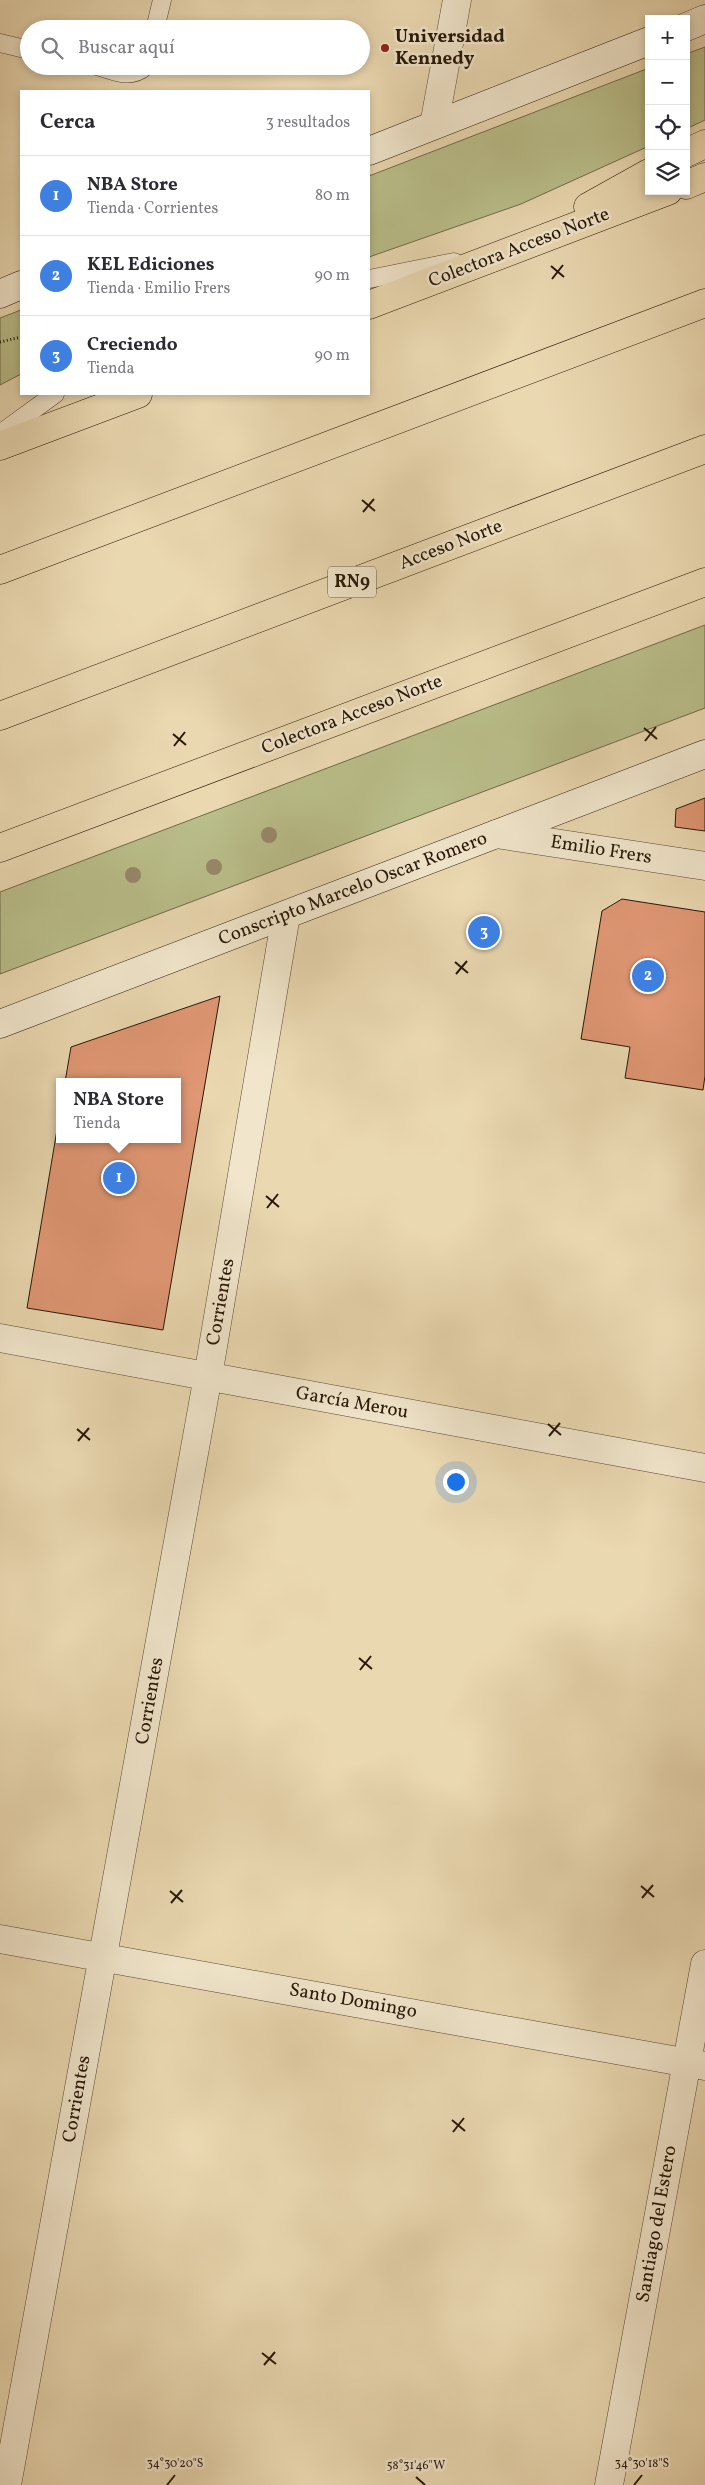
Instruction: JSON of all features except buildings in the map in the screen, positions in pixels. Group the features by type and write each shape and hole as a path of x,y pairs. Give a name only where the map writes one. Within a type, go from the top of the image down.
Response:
{"highway":[{"path":"690,151 705,144"},
{"path":"509,252 645,175"},
{"path":"690,183 705,177"},
{"name":"Colectora Acceso Norte","path":"370,305 658,195"},
{"path":"0,570 705,303"},
{"path":"0,446 135,395"},
{"name":"Acceso Norte","path":"0,716 705,449"},
{"name":"Colectora Acceso Norte","path":"0,848 705,582"}],"street":[{"path":"434,125 457,0"},
{"path":"690,25 705,19"},
{"path":"370,150 645,43"},
{"path":"0,294 20,285"},
{"name":"Conscripto Marcelo Oscar Romero","path":"0,1024 705,754"},
{"name":"Emilio Frers","path":"496,834 705,866"},
{"name":"Corrientes","path":"7,2485 208,1376 286,915"},
{"name":"García Merou","path":"0,1338 705,1468"},
{"name":"Santo Domingo","path":"0,1938 696,2064"},
{"name":"Santiago del Estero","path":"609,2485 696,2064 705,1964"}],"lane":[{"path":"157,20 162,0"},
{"path":"0,43 20,48"},
{"path":"370,279 509,252"},
{"path":"0,434 54,395"}],"path":[{"path":"0,342 20,337"}],"green space":[{"path":"705,47 705,120 690,127 690,60 690,53"},
{"path":"645,70 645,148 521,204 370,257 370,176"},
{"path":"20,310 20,375 0,385 0,318"},
{"path":"705,625 705,708 0,974 0,892"}],"place":[{"name":"Universidad Kennedy","path":"385,48"},
{"name":"Creciendo","path":"484,932"},
{"name":"KEL Ediciones","path":"648,976"},
{"name":"NBA Store","path":"119,1178"}]}
